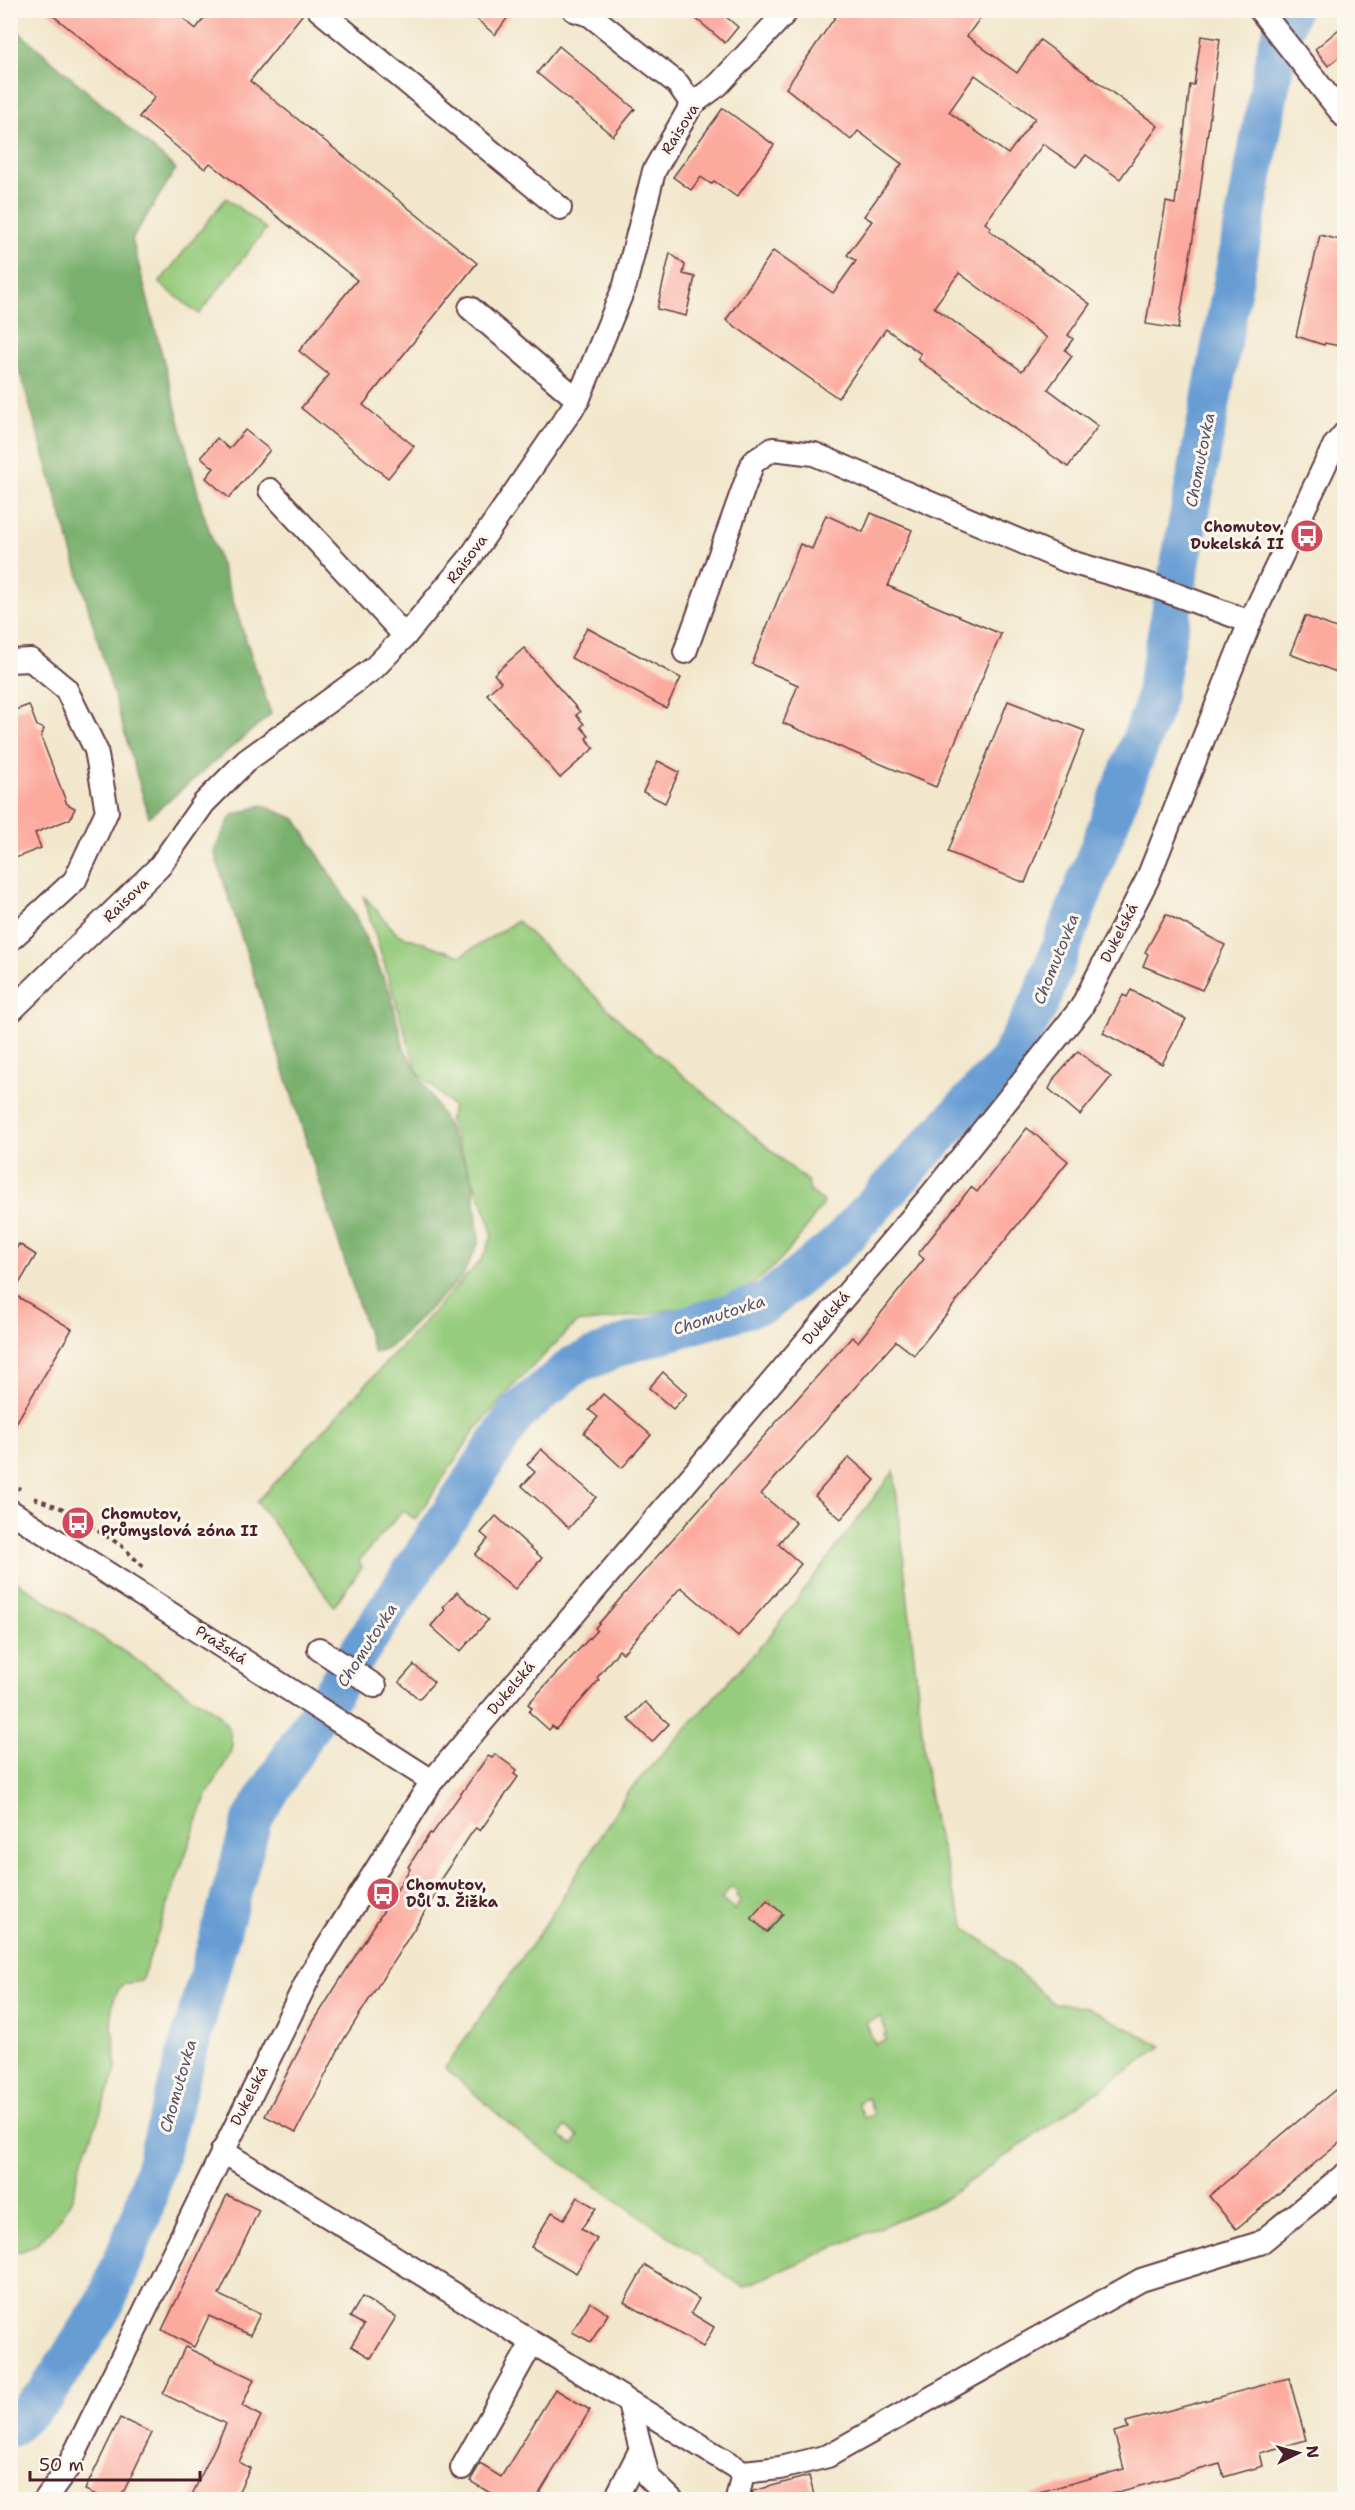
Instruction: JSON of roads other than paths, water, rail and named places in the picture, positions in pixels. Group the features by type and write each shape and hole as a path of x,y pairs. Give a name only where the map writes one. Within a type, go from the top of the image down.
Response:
{"street":[{"path":"320,10 560,208"},
{"path":"574,10 590,15 678,84 692,104"},
{"name":"Raisova","path":"10,1012 159,867 204,803 246,761 374,668 405,636 469,560 578,400 624,285 654,171 692,104 718,85 788,10"},
{"path":"1260,10 1311,73 1340,101"},
{"path":"470,308 578,400"},
{"name":"Dukelská","path":"45,2499 67,2469 310,1975 432,1781 932,1194 1081,1008 1147,880 1250,622 1334,446 1344,434"},
{"path":"685,652 753,462 773,449 814,454 1067,561 1192,599 1250,622"},
{"path":"270,490 405,636"},
{"path":"10,661 31,660 66,689 96,750 106,811 75,880 10,940"},
{"name":"Pražská","path":"10,1511 432,1781"},
{"path":"319,1649 375,1686"},
{"path":"222,2151 743,2472 780,2468 828,2456 1141,2280 1260,2243 1344,2175"},
{"path":"462,2468 532,2343"},
{"path":"629,2403 648,2477 672,2499"},
{"path":"615,2499 641,2449"},
{"path":"737,2499 743,2472"}],"waterway":[{"name":"Chomutovka","path":"10,2428 45,2396 105,2304 142,2214 252,1820 310,1726 517,1413 573,1366 623,1345 767,1302 835,1247 1009,1060 1040,1002 1153,709 1277,48 1290,10"}],"place":[{"name":"Chomutov, Dukelská II","path":"1307,536"},
{"name":"Chomutov, Průmyslová zóna II","path":"78,1523"},
{"name":"Chomutov, Důl J. Žižka","path":"383,1894"}]}
